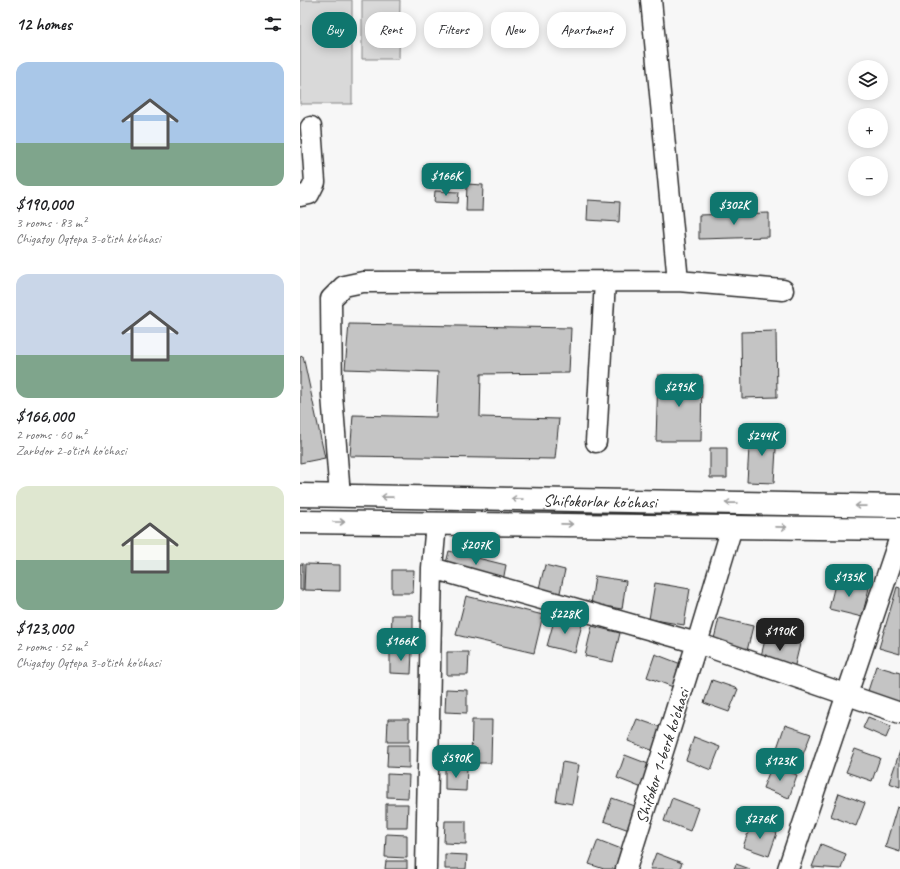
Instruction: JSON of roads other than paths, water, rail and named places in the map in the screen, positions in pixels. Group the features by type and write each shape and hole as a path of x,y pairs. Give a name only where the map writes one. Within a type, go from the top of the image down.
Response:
{"main road":[{"name":"Shifokorlar ko'chasi","path":"300,495 900,506"},
{"name":"Shifokorlar ko'chasi","path":"300,522 900,529"}],"street":[{"path":"650,0 678,281"},
{"path":"300,196 309,194 315,182 311,127"},
{"path":"596,442 604,281"},
{"path":"340,496 332,395 332,299 344,286 363,282 678,281 783,290"},
{"path":"426,869 432,568 436,523"},
{"name":"Shifokor 1-berk ko'chasi","path":"626,869 732,527"},
{"path":"788,869 900,537"},
{"path":"432,568 697,643 846,696 900,713"}]}
